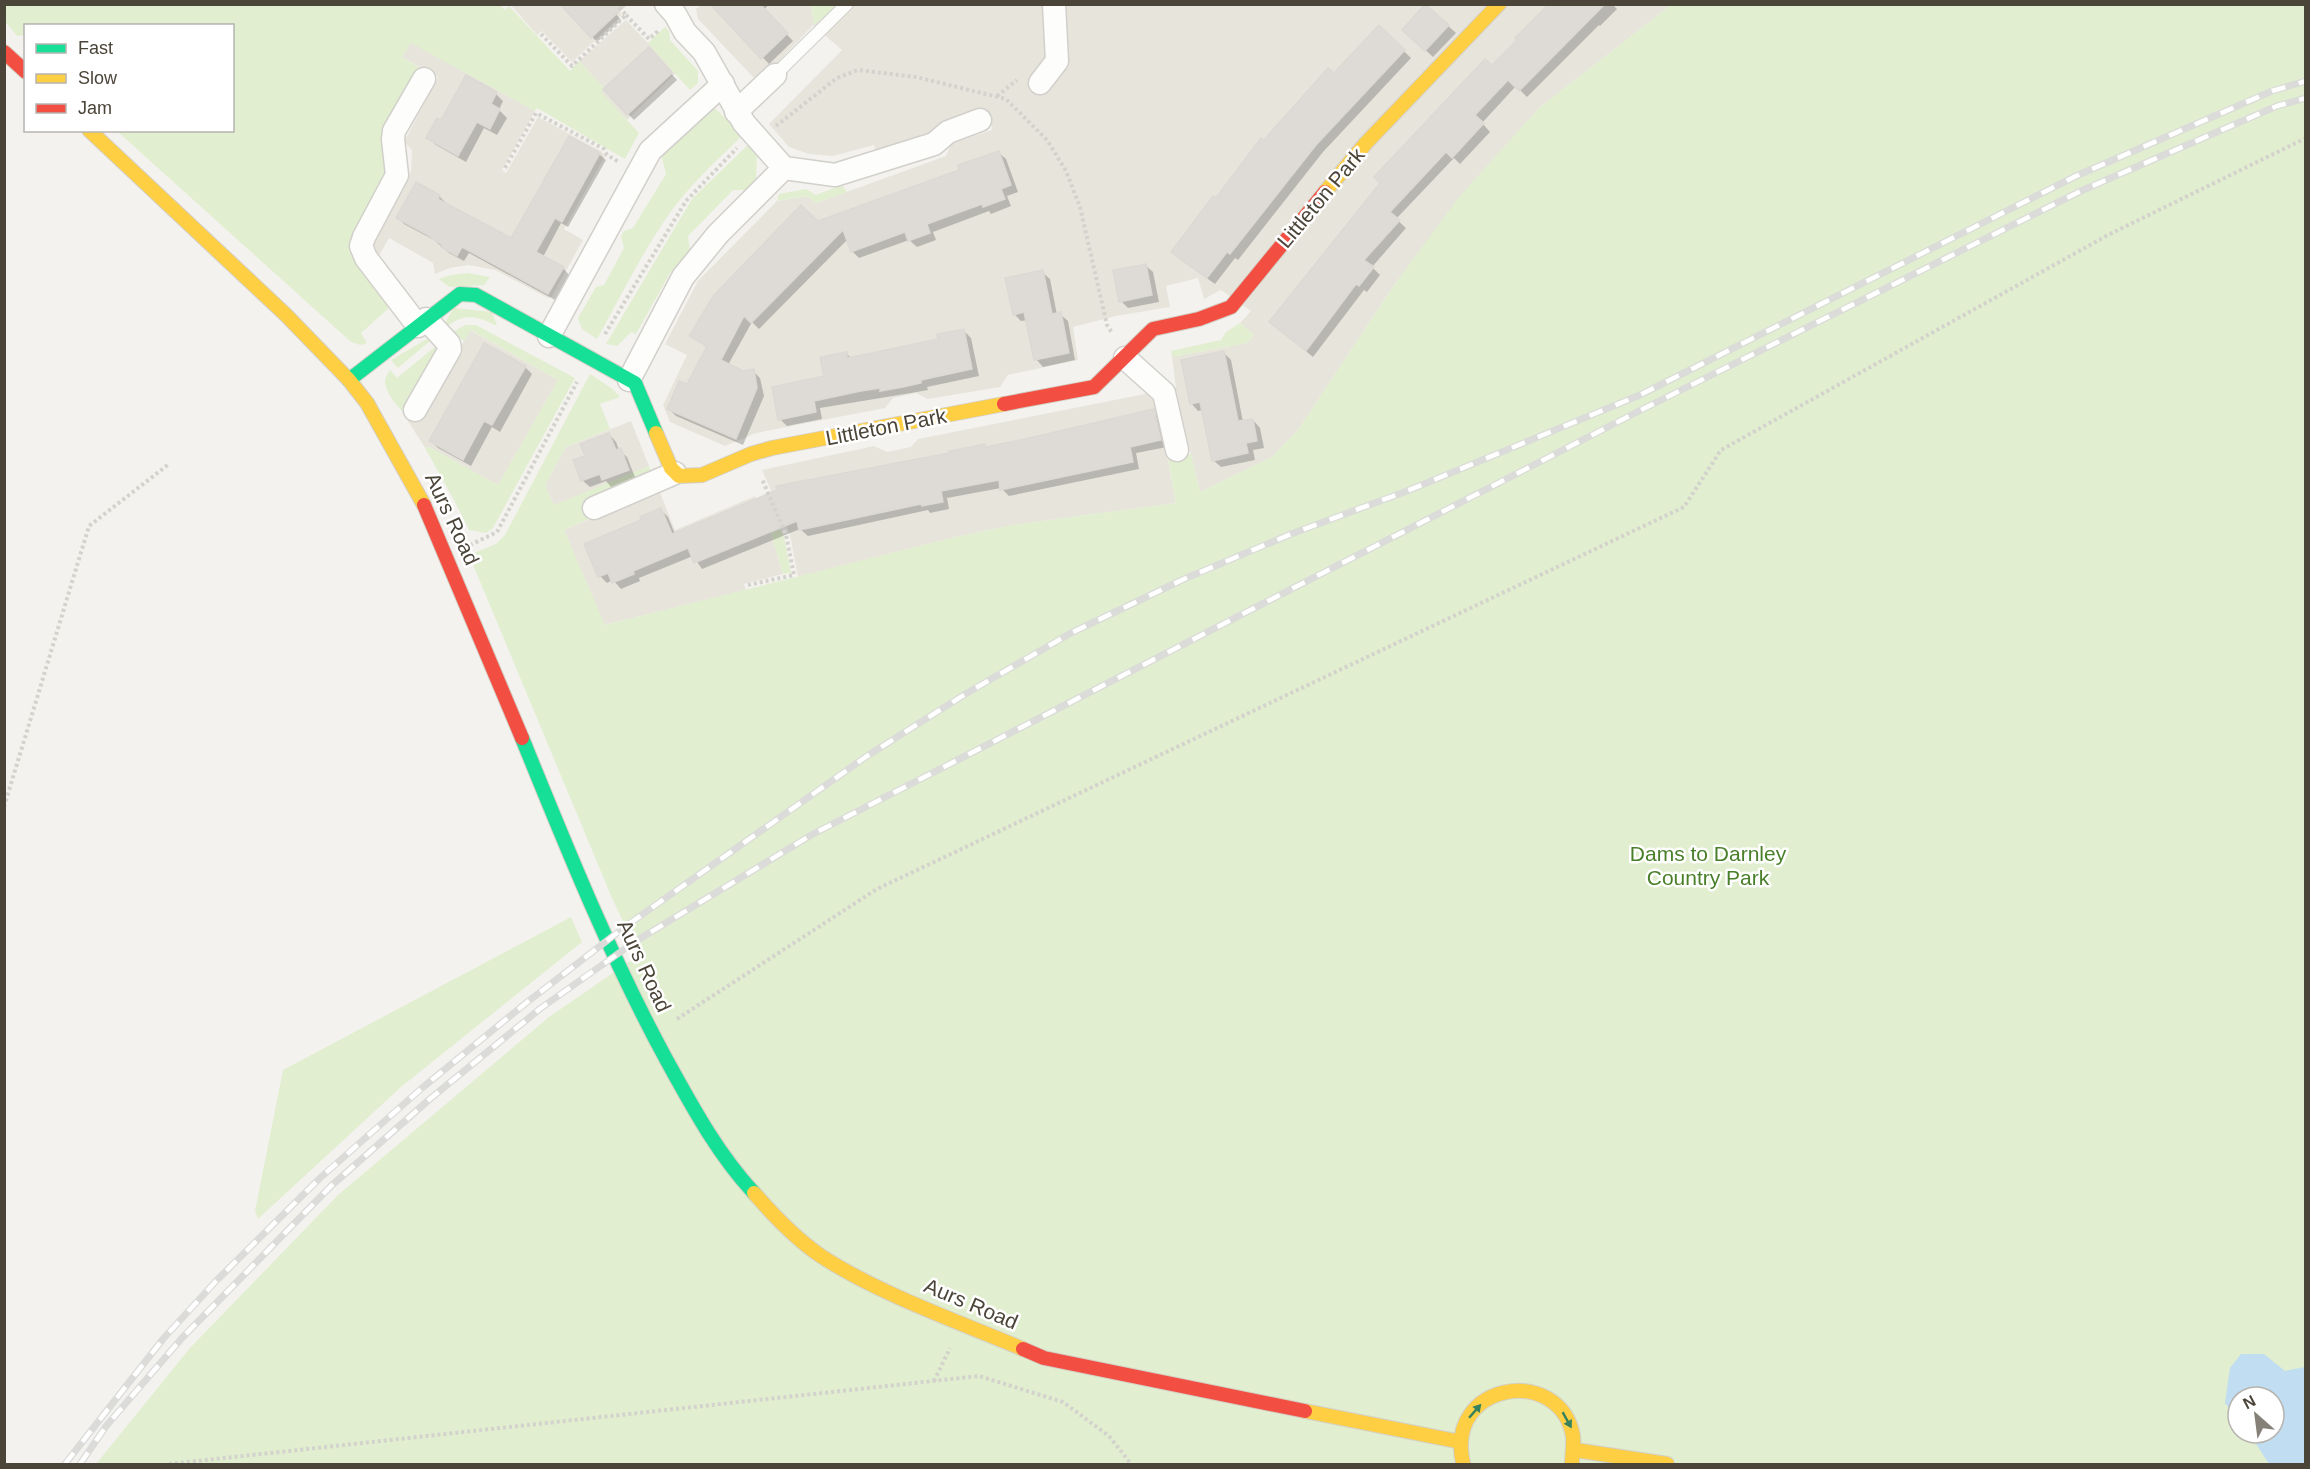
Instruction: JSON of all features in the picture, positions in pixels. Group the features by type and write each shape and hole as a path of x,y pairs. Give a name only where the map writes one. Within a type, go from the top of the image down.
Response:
{"street":[{"path":"666,4 675,14 685,32 704,52 736,112 784,168 836,175 933,144 948,132 980,120"},
{"path":"1040,83 1057,61 1054,4"},
{"name":"Littleton Park","path":"594,508 675,473 689,477 702,475 751,454 1094,387 1153,329 1200,319 1231,307 1366,143 1499,4"},
{"path":"4,52 24,70"},
{"path":"736,112 775,75"},
{"path":"415,410 450,349 449,344 422,322 366,258 361,246 397,175 394,130 424,79"},
{"path":"549,336 650,152 723,84"},
{"name":"Aurs Road","path":"91,132 286,315 349,380 385,433 419,493 572,861 653,1035 694,1110 721,1152 749,1188 781,1223 820,1255 850,1273 1044,1358 1461,1442"},
{"path":"629,380 683,277 718,234 784,168"},
{"path":"349,380 460,294 476,295 635,383 670,468 675,473"},
{"path":"1125,358 1164,393 1177,450"},
{"path":"1464,1464 1461,1442 1466,1423 1477,1407 1493,1395 1512,1389 1532,1391 1550,1399 1564,1413 1573,1430 1575,1450 1572,1464"},
{"path":"1575,1450 1668,1464"}],"lane":[{"path":"775,75 847,4"}],"path":[{"path":"541,34 572,66 626,15 616,4"},
{"path":"759,140 837,78 858,70 916,77 1006,99 1047,140 1066,171 1080,207 1107,325 1125,358"},
{"path":"506,168 536,113 604,149 607,155 637,173"},
{"path":"653,1035 876,889 1684,507 1721,450 2108,235 2306,138"},
{"path":"748,585 795,575 786,535 751,454"},
{"path":"4,807 89,526 169,464"},
{"path":"934,1381 955,1339"},
{"path":"168,1464 980,1376 1063,1402 1109,1436 1131,1464"}],"shaded area":[{"path":"510,4 613,5 622,15 572,62 542,31 537,35"},
{"path":"838,4 1671,5 1539,108 1460,197 1395,284 1298,430 1272,457 1200,492 1178,401 1171,396 1171,389 1176,388 1172,357 1247,343 1254,335 1240,323 1251,311 1221,290 1204,299 1198,278 1166,286 1170,307 1116,316 1073,327 1078,360 1008,375 1000,387 928,399 916,393 893,398 885,408 756,433 725,446 670,422 663,405 687,355 665,344 698,281 777,201 807,196 816,203 946,156 951,144 992,130 990,117 985,109 941,124 934,132 877,154 874,145 833,156 809,154 789,147 769,124 842,50 813,25 763,78 753,77 698,19 696,9 701,5 811,5 814,25"},
{"path":"626,20 676,73 627,120 600,92 604,88 579,61"},
{"path":"411,42 535,111 502,170 506,173 538,117 601,151 605,156 564,229 583,240 552,296 548,298 495,270 469,265 450,268 435,274 433,263 389,238 377,259 370,244 411,172 412,150 404,142 438,77 402,57"},
{"path":"470,330 558,380 498,485 424,446 402,412 420,420"},
{"path":"1155,392 1176,503 1013,525 951,538 798,577 790,535 762,470 874,446 887,452 911,447 918,439"},
{"path":"631,421 649,466 554,506 545,485 566,447"},
{"path":"659,490 675,530 755,496 771,533 783,574 744,584 746,590 604,625 564,530"}],"green space":[{"path":"5,4 499,4 505,10 509,6 570,71 579,61 604,88 601,92 639,133 625,159 537,108 535,111 411,43 402,57 419,67 383,132 385,176 352,235 349,249 358,267 390,307 361,333 367,343 360,345 351,342 118,132 234,132 234,24 24,24 24,35 17,36 5,21"},
{"path":"811,4 838,4 838,5 814,25"},
{"name":"Dams to Darnley Country Park","path":"1671,5 2305,5 2305,1464 96,1464 190,1348 338,1195 549,1017 639,955 612,898 469,555 496,544 505,535 590,374 614,390 620,397 600,404 610,429 566,447 545,485 554,505 649,466 651,473 583,501 589,519 564,530 605,625 951,538 1013,525 1176,503 1168,459 1191,454 1200,492 1272,457 1298,430 1395,284 1459,197 1539,108"},
{"path":"665,27 669,31 670,40 698,71 698,83 690,90 648,43"},
{"path":"714,107 742,136 696,181 661,225 597,339 582,329 578,318 596,287 604,285 624,248 621,236 624,231 633,228 666,174 661,155"},
{"path":"749,144 757,152 756,182 749,190 733,190 688,236 690,251 670,273 636,334 631,332 617,346 606,344 692,199"},
{"path":"842,185 847,192 816,203 807,196 777,201 779,194 806,189 816,195"},
{"path":"468,273 490,277 484,285 449,287 439,279 451,275"},
{"path":"454,308 492,312 497,326 477,318 466,317 446,327 444,324"},
{"path":"1240,323 1254,335 1247,343 1172,357 1171,351 1221,340 1226,332"},
{"path":"465,325 476,325 575,378 493,528 486,533 469,530 424,446 498,485 558,380 471,330 464,341 451,333"},
{"path":"427,339 430,341 398,368 391,360"},
{"path":"436,346 437,351 407,414 389,394 385,384 386,377 390,370 397,378"},
{"path":"780,529 784,537 791,573 783,574 771,533"},
{"path":"571,917 582,942 401,1087 258,1219 255,1211 283,1070"}],"water":[{"path":"2241,1354 2264,1354 2285,1371 2305,1367 2305,1464 2269,1464 2257,1445 2286,1445 2286,1385 2228,1385 2230,1368"}],"building":[{"path":"560,4 627,4 591,38"},
{"path":"710,4 760,4 788,33 761,59"},
{"path":"1425,4 1449,25 1425,51 1402,30"},
{"path":"1549,4 1605,4 1519,91 1508,80 1475,115 1484,123 1452,158 1446,152 1390,212 1400,220 1364,260 1374,267 1359,286 1356,284 1306,351 1269,322 1380,183 1374,177 1485,59 1492,65"},
{"path":"1379,25 1405,50 1316,145 1230,254 1227,252 1207,278 1171,252 1213,196 1216,198 1261,138 1264,140 1328,68 1334,73"},
{"path":"649,47 672,73 627,115 603,89"},
{"path":"466,75 497,92 491,104 500,109 490,129 477,122 458,156 426,138 437,118 441,120"},
{"path":"569,136 600,153 562,222 555,218 536,252 564,267 548,294 462,247 457,256 441,247 442,245 426,234 396,218 416,182 440,195 438,199 511,238"},
{"path":"999,151 1011,185 1001,189 1005,199 983,207 982,204 927,224 930,233 908,241 905,232 851,252 843,230 751,323 744,316 721,360 743,371 754,369 757,388 736,439 667,409 679,381 687,384 707,346 689,336 714,295 801,205 818,221 959,170 958,165"},
{"path":"1146,264 1152,295 1119,302 1113,270"},
{"path":"1043,270 1052,314 1061,312 1069,353 1034,360 1024,312 1013,315 1005,278"},
{"path":"964,329 972,369 921,380 921,383 903,387 880,391 880,388 814,401 816,412 778,420 772,387 824,376 820,357 847,352 847,358 938,339 937,334"},
{"path":"484,343 526,366 492,425 484,421 463,460 429,441"},
{"path":"1224,351 1238,421 1253,419 1257,441 1246,443 1248,453 1212,461 1200,402 1190,404 1181,360"},
{"path":"1154,409 1161,440 1130,447 1133,462 1000,490 999,480 941,491 943,502 922,506 921,504 799,530 797,521 694,563 688,548 633,571 634,574 612,583 608,573 598,577 584,544 641,520 640,517 661,508 672,534 777,490 776,486 985,444 986,447"},
{"path":"609,433 616,450 621,448 629,470 602,480 600,474 581,481 573,460 585,456 580,444"}],"railway":[{"path":"65,1464 163,1339 216,1281 320,1178 422,1088 526,1003 626,926 867,756 967,693 1071,633 1184,579 1291,534 1407,491 1640,395 2076,176 2272,91 2306,81"},
{"path":"80,1464 107,1425 182,1338 331,1186 431,1098 541,1008 636,941 813,834 1643,409 2083,190 2277,106 2306,98"}],"traffic: fast":[{"path":"349,380 460,294 476,295 635,383 656,433"},
{"path":"522,738 626,981 706,1129 728,1162 754,1193"}],"traffic: slow":[{"path":"1325,192 1366,143 1499,4"},
{"path":"91,132 286,315 349,380 367,403 424,505"},
{"path":"656,433 671,468 679,476 702,475 751,454 772,448 1004,404"},
{"path":"754,1193 777,1219 803,1242 844,1270 920,1307 1023,1349"},
{"path":"1463,1463 1462,1436 1470,1414 1486,1400 1506,1392 1527,1392 1548,1398 1564,1413 1573,1436 1572,1464"},
{"path":"1305,1411 1461,1442"},
{"path":"1575,1450 1667,1464"}],"traffic: jam":[{"path":"4,52 24,70"},
{"path":"1004,404 1094,387 1153,329 1199,319 1231,307 1325,192"},
{"path":"424,505 522,738"},
{"path":"1023,1349 1044,1358 1305,1411"}]}
